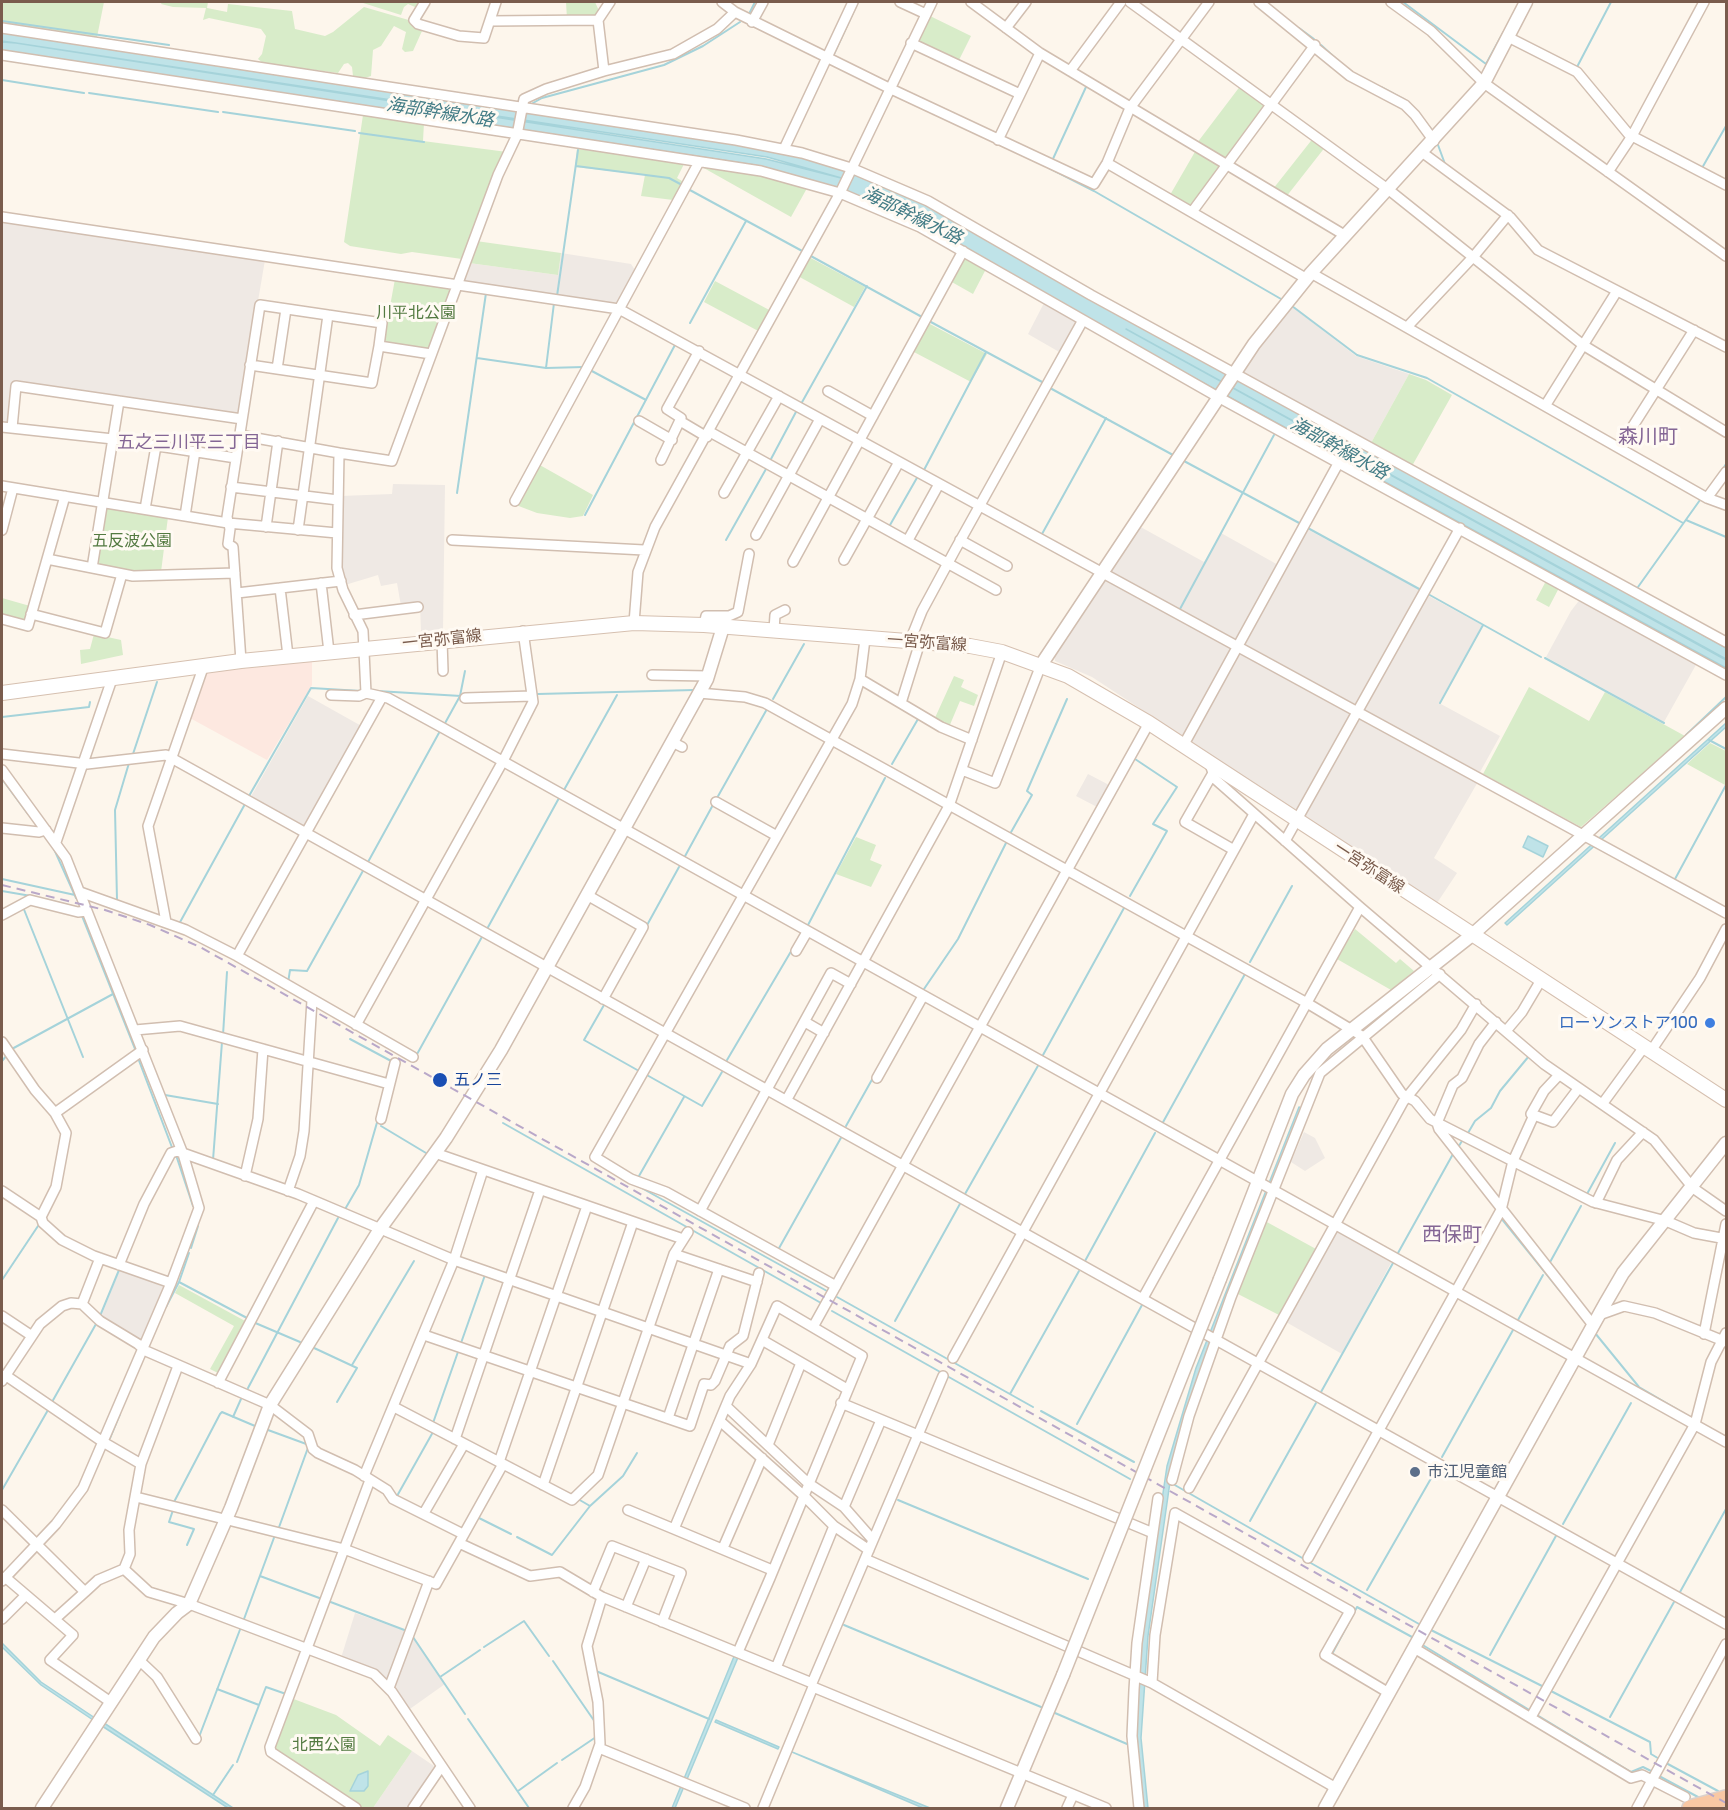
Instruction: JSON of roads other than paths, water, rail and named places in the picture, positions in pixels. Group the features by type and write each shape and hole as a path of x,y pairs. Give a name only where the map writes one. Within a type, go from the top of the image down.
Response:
{"highway":[{"path":"1687,1803 1726,1798"}],"main road":[{"name":"一宮弥富線","path":"2,693 204,665 523,631 705,620 723,627 915,642 1002,652 1041,664 1096,690 1183,746 1212,769 1298,822 1726,1100"}],"street":[{"path":"425,2 414,20 418,24 459,36 484,38 496,2"},
{"path":"722,2 752,22 1090,183 1098,181 1130,108 1209,2"},
{"path":"752,22 763,2"},
{"path":"784,149 854,2"},
{"path":"900,2 926,14"},
{"path":"634,623 638,572 644,550 655,527 841,192 932,2"},
{"path":"971,2 1040,53 1346,236"},
{"path":"1006,28 1026,2"},
{"path":"1070,71 1121,2"},
{"path":"1130,2 1389,190 1583,345 1726,432"},
{"path":"1259,2 1315,45 1350,76 1405,105 1415,114 1434,141"},
{"path":"1391,2 1431,31 1484,83 1726,256"},
{"path":"962,770 995,783 1041,664 1235,372 1276,314 1484,83 1526,2"},
{"path":"1608,172 1632,137 1704,2"},
{"path":"604,71 598,20 605,4"},
{"path":"239,435 392,461 498,175 518,133 524,99 531,94 604,71 673,54 717,28 735,12"},
{"path":"490,21 598,20"},
{"path":"2,28 522,106 784,149 851,168 928,201 1091,295 1726,642"},
{"path":"1508,37 1577,72 1632,137 1726,186"},
{"path":"911,43 1020,94"},
{"path":"1192,212 1315,45"},
{"path":"998,140 1040,53"},
{"path":"2,55 761,171 841,192 920,227 1219,397 1726,675"},
{"path":"1423,153 1508,215 1538,250 1726,347"},
{"path":"515,501 699,162"},
{"path":"1107,163 1309,276 1407,326 1707,498 1726,505"},
{"path":"1407,326 1474,256 1508,215"},
{"path":"2,217 619,309 979,506 1238,644 1726,913"},
{"path":"793,562 963,251"},
{"path":"1545,406 1617,291"},
{"path":"241,661 233,547 228,544 228,523 231,487 250,365 260,305 382,323 372,383 250,365"},
{"path":"277,369 286,309"},
{"path":"298,530 328,315"},
{"path":"901,703 922,611 1083,320"},
{"path":"1619,448 1694,330"},
{"path":"379,346 431,354"},
{"path":"661,460 681,418 667,410 699,351"},
{"path":"12,428 16,386 242,419"},
{"path":"828,391 873,416"},
{"path":"724,493 779,396"},
{"path":"92,568 119,401"},
{"path":"756,535 820,419"},
{"path":"639,421 672,440"},
{"path":"680,421 747,452 996,590"},
{"path":"2,427 113,439 236,458"},
{"path":"266,526 278,441"},
{"path":"145,509 156,446"},
{"path":"185,516 195,452"},
{"path":"339,453 337,568 354,615 363,631 366,693"},
{"path":"844,560 898,462"},
{"path":"1183,746 1339,462"},
{"path":"1707,498 1726,472"},
{"path":"908,540 939,484"},
{"path":"2,486 228,523 337,533"},
{"path":"231,487 338,500"},
{"path":"2,530 13,488"},
{"path":"2,619 28,626 64,496"},
{"path":"1286,841 1460,528"},
{"path":"452,540 644,550"},
{"path":"960,540 1007,566"},
{"path":"709,606 705,620 738,612 749,554"},
{"path":"47,559 134,576 235,573"},
{"path":"31,614 105,633 122,574"},
{"path":"237,593 340,581"},
{"path":"321,583 329,652"},
{"path":"280,588 288,656"},
{"path":"354,615 418,607"},
{"path":"774,630 775,615 785,610"},
{"path":"42,1809 154,1637 189,1604 227,1518 270,1405 380,1229 435,1153 501,1050 623,829 677,745 708,676 723,627"},
{"path":"356,1025 503,761 533,702 523,631"},
{"path":"836,1286 666,1192 631,1179 596,1158 852,704 860,679 865,639"},
{"path":"442,640 442,671"},
{"path":"787,1100 950,806 1002,652"},
{"path":"166,922 148,826 204,665"},
{"path":"652,675 708,676"},
{"path":"56,842 112,679"},
{"path":"860,679 941,727 972,740"},
{"path":"331,695 359,696 366,693 382,697 503,761 1726,1442"},
{"path":"699,693 745,697 765,702 1066,872 1307,1003 1357,1033 1383,1070 1407,1096 1437,1122 1596,1203 1666,1221 1694,1233 1722,1238"},
{"path":"465,698 532,696"},
{"path":"237,956 382,697"},
{"path":"1172,1480 1213,1338 1268,1187 1292,1094 1312,1066 1436,971 1472,935 1592,839 1726,708"},
{"path":"813,1327 1149,723"},
{"path":"2,754 82,763 166,755 172,758 1726,1624"},
{"path":"1212,769 1215,779 1360,907 1559,1075 1603,1103 1661,1146 1694,1188 1726,1211"},
{"path":"1212,769 1185,822 1234,850"},
{"path":"2,770 66,858 143,1050 177,1153 199,1208 171,1283 83,1488 56,1524 3,1579 26,1595 73,1635 50,1660 112,1703"},
{"path":"716,802 777,837"},
{"path":"953,1358 1254,814"},
{"path":"2,828 39,832 46,830"},
{"path":"80,892 166,922 237,956 413,1057"},
{"path":"587,895 643,927 603,999"},
{"path":"2,915 30,900 78,912 87,911"},
{"path":"1143,1298 1360,907"},
{"path":"1603,1103 1648,1049 1700,978 1726,929"},
{"path":"796,951 807,932"},
{"path":"700,1211 831,973 851,984"},
{"path":"1506,1031 1522,1012 1541,980"},
{"path":"877,1078 923,996"},
{"path":"288,1191 300,1156 312,1000"},
{"path":"1189,1488 1407,1096 1461,1030 1476,1004"},
{"path":"805,1022 824,1033"},
{"path":"1496,1022 1479,1044 1462,1078 1453,1086 1437,1122 1439,1129 1501,1209 1596,1320"},
{"path":"135,1030 180,1026 389,1084"},
{"path":"1007,1809 1024,1774 1220,1279 1268,1187 1320,1073 1357,1033"},
{"path":"2,1042 35,1090 55,1113 66,1132 63,1160 56,1187 41,1216"},
{"path":"245,1176 258,1119 263,1049"},
{"path":"55,1113 143,1050"},
{"path":"381,1119 395,1063"},
{"path":"1559,1075 1544,1091 1531,1113 1553,1122 1578,1089"},
{"path":"1308,1558 1501,1209 1513,1161 1534,1115"},
{"path":"1596,1203 1617,1160 1643,1132"},
{"path":"1324,1809 1623,1273 1694,1188 1726,1143"},
{"path":"177,1153 314,1201 454,1260 751,1364"},
{"path":"119,1265 144,1204 177,1153"},
{"path":"394,1407 572,1500 598,1475 674,1254 685,1236 633,1222 435,1153"},
{"path":"356,1809 270,1749 344,1549 367,1478 454,1260 483,1170"},
{"path":"424,1514 459,1442 484,1355 540,1190"},
{"path":"2,1204 4,1193 41,1216 43,1223 62,1240 100,1258 171,1283"},
{"path":"218,1383 314,1201"},
{"path":"136,1497 344,1549 436,1584 501,1463 587,1206"},
{"path":"543,1485 633,1222"},
{"path":"1704,1334 1726,1224"},
{"path":"424,1335 690,1426 704,1384 711,1385 715,1382 729,1346 743,1336 758,1278 719,1269 674,1254"},
{"path":"82,1304 100,1258"},
{"path":"669,1418 719,1269"},
{"path":"141,1464 3,1378 52,1312 71,1303 82,1304 100,1321 142,1348 270,1405 308,1434 313,1449 318,1453 367,1478 387,1490 393,1499 424,1514 461,1539 530,1576 560,1572 598,1595 776,1668 1106,1809"},
{"path":"674,1529 726,1406 751,1364 777,1306 862,1356 738,1652"},
{"path":"1531,1717 1695,1424 1711,1362 1725,1339 1704,1334 1655,1313 1624,1306 1596,1320"},
{"path":"2,1316 32,1336"},
{"path":"762,1340 847,1389"},
{"path":"768,1445 801,1363"},
{"path":"55,1619 98,1580 124,1569 130,1554 129,1530 141,1464 178,1365"},
{"path":"763,1809 867,1554 943,1376"},
{"path":"842,1402 1153,1533"},
{"path":"726,1406 808,1483 844,1507 873,1540"},
{"path":"844,1507 881,1420"},
{"path":"720,1421 867,1554 1136,1675 1336,1788"},
{"path":"723,1548 762,1458"},
{"path":"1139,1809 1132,1736 1136,1675 1158,1498"},
{"path":"2,1509 86,1592"},
{"path":"628,1510 772,1570"},
{"path":"1152,1683 1155,1635 1175,1513 1350,1611 1325,1655 1389,1693"},
{"path":"776,1668 834,1526"},
{"path":"573,1809 585,1787 599,1748 598,1702 587,1646 612,1546 681,1573 662,1622"},
{"path":"626,1607 646,1559"},
{"path":"124,1569 149,1592 189,1604 374,1674 388,1688 470,1809"},
{"path":"388,1688 429,1581"},
{"path":"2,1619 26,1595"},
{"path":"1637,1809 1726,1644"},
{"path":"1414,1648 1631,1778 1642,1774 1687,1803"},
{"path":"139,1660 157,1677 196,1739"},
{"path":"599,1748 745,1809"},
{"path":"413,1809 441,1767"},
{"path":"1067,1809 1073,1795"}],"water":[{"name":"海部幹線水路","path":"2,31 767,148 831,164 926,204 1726,648 1726,659 1126,329 1726,660 1726,668 1079,315 941,234 842,189 755,165 2,51 2,42 16,43 2,41","holes":["16,43 767,157 845,179 766,159"]},
{"path":"1726,723 1726,727 1507,925 1505,923"},
{"path":"1528,836 1548,846 1543,857 1523,847"},
{"path":"1299,1107 1304,1110 1172,1468 1148,1636 1141,1738 1148,1808 1143,1808 1136,1737 1142,1635 1167,1466 1196,1368"},
{"path":"2,1643 41,1682 95,1718 93,1720 41,1685 2,1647"},
{"path":"735,1654 739,1655 675,1808 672,1808"},
{"path":"716,1720 779,1747 778,1749 715,1722"},
{"path":"104,1723 233,1808 228,1808 102,1726"},
{"path":"792,1752 930,1808 923,1808"},
{"path":"368,1771 368,1786 364,1791 350,1791 358,1775"}],"waterway":[{"path":"749,14 755,2"},
{"path":"835,57 833,56 858,2"},
{"path":"1403,2 1486,64 1504,31"},
{"path":"1577,67 1611,2"},
{"path":"2,21 169,45"},
{"path":"533,103 542,98 664,65 703,46 740,22"},
{"path":"1299,28 1314,39"},
{"path":"1321,45 1345,67"},
{"path":"2,80 84,93"},
{"path":"1052,161 1086,87"},
{"path":"1381,87 1405,100"},
{"path":"89,93 218,112"},
{"path":"1412,106 1431,129"},
{"path":"223,112 355,131"},
{"path":"1702,168 1726,126"},
{"path":"359,133 424,142"},
{"path":"1438,145 1445,164"},
{"path":"557,296 578,150"},
{"path":"576,166 669,178 684,186"},
{"path":"1049,168 1094,191 1281,299"},
{"path":"1452,180 1473,195"},
{"path":"688,189 804,252"},
{"path":"690,323 746,221"},
{"path":"1515,230 1533,250"},
{"path":"809,255 922,317"},
{"path":"801,404 867,286"},
{"path":"457,493 486,293"},
{"path":"1619,297 1632,303"},
{"path":"546,368 554,303"},
{"path":"1292,306 1357,355 1427,378 1683,523"},
{"path":"929,321 1044,383"},
{"path":"585,515 676,343"},
{"path":"924,470 986,352"},
{"path":"477,358 546,368 584,367"},
{"path":"590,370 646,400"},
{"path":"1050,388 1173,455"},
{"path":"771,459 797,410"},
{"path":"1042,534 1106,418"},
{"path":"1180,609 1274,435"},
{"path":"1184,461 1301,524"},
{"path":"1723,469 1726,464"},
{"path":"726,540 766,469"},
{"path":"890,525 918,476"},
{"path":"1638,587 1700,500"},
{"path":"1686,520 1726,537"},
{"path":"1306,527 1421,590"},
{"path":"1428,594 1541,657"},
{"path":"1440,703 1483,625"},
{"path":"773,699 804,644"},
{"path":"1545,658 1664,723"},
{"path":"444,725 460,696 465,671"},
{"path":"133,754 157,682"},
{"path":"249,796 311,688 361,691"},
{"path":"538,694 694,690"},
{"path":"377,691 461,696"},
{"path":"564,790 617,695"},
{"path":"1686,735 1726,697"},
{"path":"1010,834 1032,795 1027,791 1067,699"},
{"path":"2,717 89,707 90,702"},
{"path":"717,798 767,709"},
{"path":"892,764 918,719"},
{"path":"368,862 440,731"},
{"path":"1709,740 1726,749"},
{"path":"1130,896 1167,831 1153,824 1177,787 1135,759"},
{"path":"117,900 115,810 129,763"},
{"path":"808,925 885,778"},
{"path":"2,779 28,814"},
{"path":"1675,879 1726,785"},
{"path":"487,929 559,798"},
{"path":"684,858 714,803"},
{"path":"179,924 245,804"},
{"path":"924,989 958,939 1006,843"},
{"path":"54,849 76,898"},
{"path":"646,927 679,867"},
{"path":"288,983 290,970 307,971 364,869"},
{"path":"2,879 75,895"},
{"path":"1250,962 1292,886"},
{"path":"2,891 31,896"},
{"path":"45,899 72,906"},
{"path":"23,907 83,1057"},
{"path":"1043,1055 1124,908"},
{"path":"82,916 135,1049"},
{"path":"416,1056 483,935"},
{"path":"727,1060 793,948"},
{"path":"223,1035 227,972"},
{"path":"1162,1124 1245,974"},
{"path":"10,1050 113,994"},
{"path":"604,1005 584,1040 639,1071"},
{"path":"350,1039 393,1062"},
{"path":"213,1160 222,1042"},
{"path":"2,1061 7,1055"},
{"path":"1468,1133 1475,1121 1491,1108 1500,1091 1529,1056"},
{"path":"138,1058 173,1150"},
{"path":"965,1194 1039,1064"},
{"path":"645,1074 702,1106 722,1072"},
{"path":"846,1126 874,1076"},
{"path":"165,1095 218,1104"},
{"path":"639,1176 684,1097"},
{"path":"344,1211 359,1185 378,1119"},
{"path":"503,1123 821,1303"},
{"path":"381,1126 426,1153"},
{"path":"1085,1261 1155,1133"},
{"path":"778,1250 842,1136"},
{"path":"1457,1149 1462,1141"},
{"path":"1587,1194 1615,1143"},
{"path":"1398,1253 1453,1154"},
{"path":"176,1155 193,1206"},
{"path":"638,1186 827,1291"},
{"path":"895,1321 961,1202"},
{"path":"1549,1264 1581,1206"},
{"path":"248,1388 338,1218"},
{"path":"1501,1218 1561,1292"},
{"path":"2,1280 38,1226"},
{"path":"191,1248 198,1226"},
{"path":"179,1282 189,1253"},
{"path":"352,1365 414,1261"},
{"path":"1321,1392 1393,1263"},
{"path":"100,1316 119,1270"},
{"path":"1010,1394 1079,1271"},
{"path":"461,1343 485,1275"},
{"path":"1518,1320 1543,1275"},
{"path":"166,1307 179,1282 247,1318"},
{"path":"837,1297 1033,1407"},
{"path":"1077,1424 1142,1305"},
{"path":"832,1311 942,1373"},
{"path":"253,1322 300,1342"},
{"path":"52,1402 96,1324"},
{"path":"1442,1457 1513,1330"},
{"path":"1595,1333 1639,1387 1692,1418"},
{"path":"312,1347 357,1368 337,1402"},
{"path":"433,1423 459,1349"},
{"path":"947,1376 1130,1479"},
{"path":"233,1417 241,1399"},
{"path":"1250,1521 1316,1403"},
{"path":"1563,1524 1631,1403"},
{"path":"2,1490 48,1410"},
{"path":"1041,1411 1134,1462"},
{"path":"174,1502 222,1412 255,1426"},
{"path":"110,1438 120,1414"},
{"path":"1701,1423 1726,1437"},
{"path":"268,1430 309,1445 278,1530"},
{"path":"397,1496 433,1432"},
{"path":"517,1537 552,1555 590,1506 623,1476 637,1453"},
{"path":"1367,1590 1437,1468"},
{"path":"1173,1484 1304,1559"},
{"path":"578,1499 590,1506"},
{"path":"898,1500 1088,1579"},
{"path":"1680,1592 1726,1509"},
{"path":"173,1510 169,1522 194,1529 187,1545"},
{"path":"477,1517 511,1534"},
{"path":"1490,1655 1557,1534"},
{"path":"244,1619 275,1535"},
{"path":"1309,1562 1419,1624"},
{"path":"260,1576 322,1599"},
{"path":"328,1601 407,1631"},
{"path":"1610,1717 1674,1602"},
{"path":"1331,1656 1357,1607 1412,1637"},
{"path":"484,1647 524,1621 549,1656"},
{"path":"844,1625 1041,1707"},
{"path":"199,1737 241,1627"},
{"path":"1429,1629 1544,1687"},
{"path":"413,1637 465,1714"},
{"path":"1421,1644 1531,1711"},
{"path":"440,1677 480,1650"},
{"path":"553,1661 595,1722"},
{"path":"596,1671 709,1719"},
{"path":"237,1762 266,1687 286,1694"},
{"path":"217,1689 259,1705"},
{"path":"1549,1690 1650,1742 1651,1754 1661,1760"},
{"path":"1055,1713 1127,1744"},
{"path":"1537,1715 1631,1772 1643,1767 1653,1772"},
{"path":"468,1719 529,1808"},
{"path":"562,1760 596,1737"},
{"path":"518,1791 557,1763"},
{"path":"1666,1763 1718,1791"},
{"path":"213,1795 233,1765"},
{"path":"1659,1776 1698,1797"}],"railway":[{"path":"2,885 105,910 150,925 200,947 1726,1803"}],"place":[{"name":"ローソンストア100","path":"1710,1023"},
{"name":"五ノ三","path":"440,1080"},
{"name":"市江児童館","path":"1415,1472"}],"district":[{"name":"森川町","path":"1648,437"},
{"name":"五之三川平三丁目","path":"189,443"},
{"name":"西保町","path":"1452,1235"}],"park label":[{"name":"川平北公園","path":"416,313"},
{"name":"五反波公園","path":"132,541"},
{"name":"北西公園","path":"324,1745"}]}
